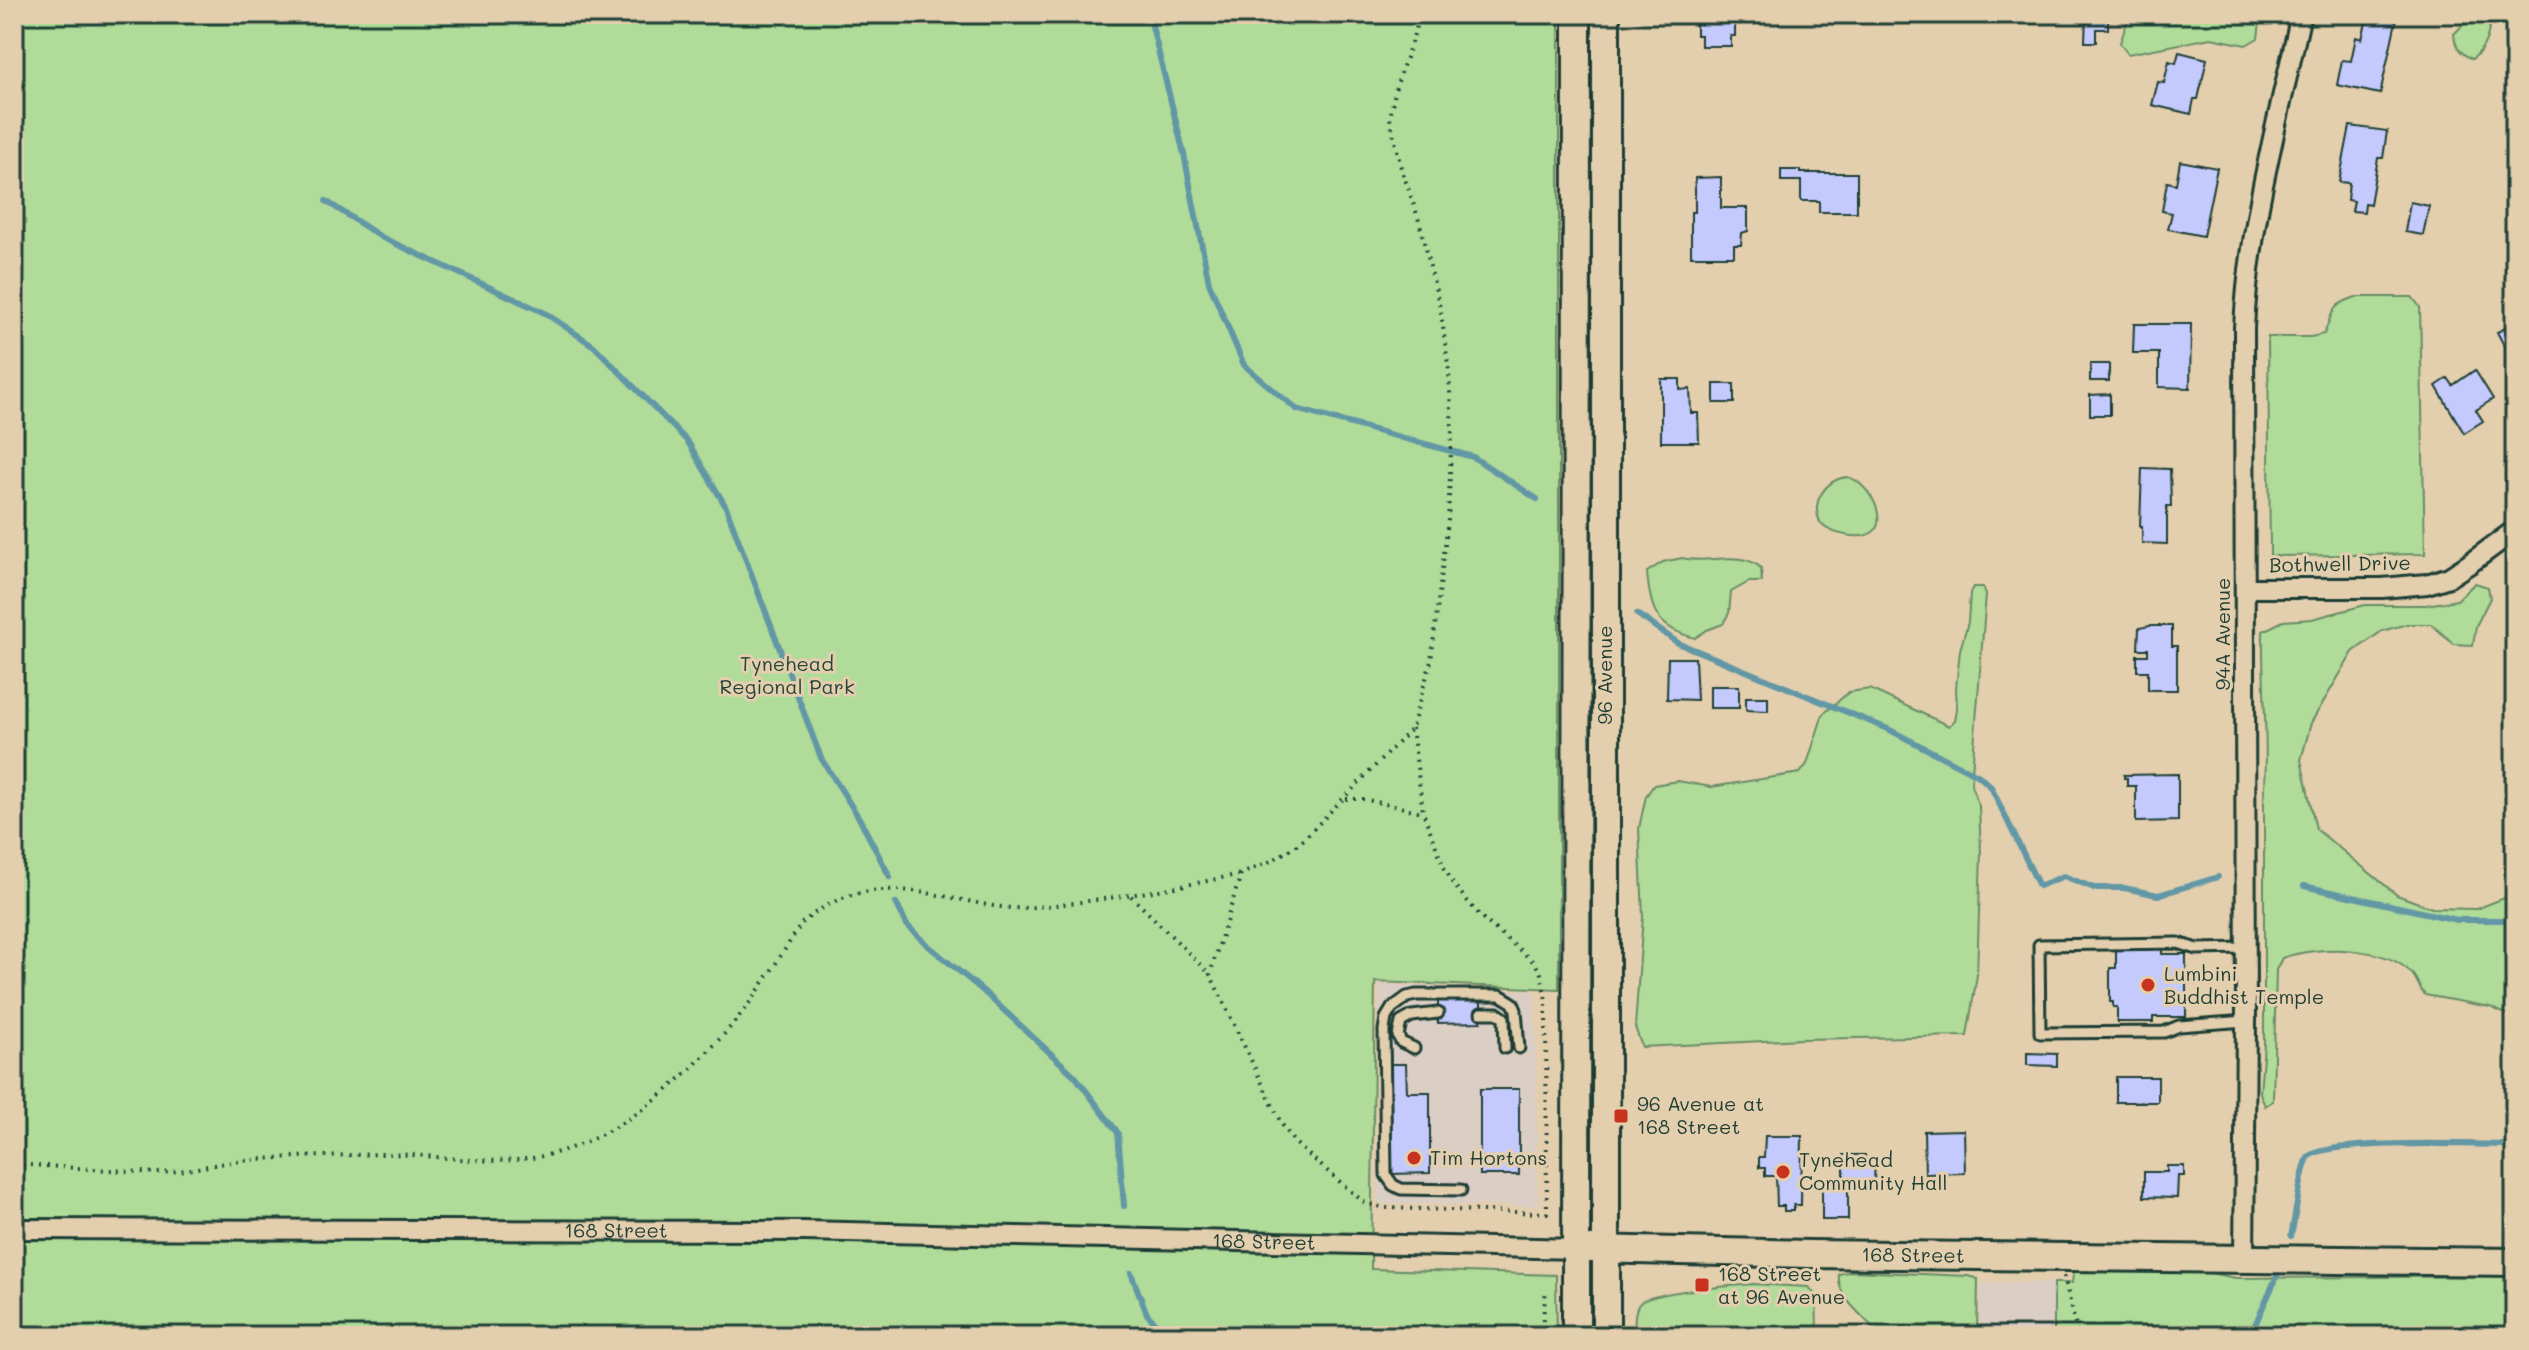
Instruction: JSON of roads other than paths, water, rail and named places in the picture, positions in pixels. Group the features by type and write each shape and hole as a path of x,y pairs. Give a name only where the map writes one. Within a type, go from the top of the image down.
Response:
{"main road":[{"name":"96 Avenue","path":"1576,1336 1577,14"},
{"name":"96 Avenue","path":"1606,14 1606,1336"},
{"name":"168 Street","path":"1577,1249 2515,1262"}],"street":[{"name":"94A Avenue","path":"2244,1260 2246,290 2261,202 2301,14"},
{"name":"Bothwell Drive","path":"2245,588 2382,588 2427,584 2449,577 2515,530"},
{"name":"168 Street","path":"14,1229 788,1230 1577,1249"}],"lane":[{"path":"2245,948 2197,949 2178,943 2039,945 2040,1033 2164,1032 2179,1026 2246,1021"},
{"path":"1461,1190 1401,1189 1393,1185 1386,1175 1386,1018 1400,1001 1416,995 1500,995 1513,1003 1516,1010 1519,1048"},
{"path":"1414,1048 1401,1042 1398,1036 1401,1022 1412,1016 1438,1013"},
{"path":"1481,1013 1497,1013 1504,1018 1505,1048"}],"waterway":[{"path":"1149,14 1184,154 1209,283 1244,365 1296,409 1473,457 1537,499"},
{"path":"326,201 381,237 545,313 594,346 688,442 726,507 821,758 859,818 890,877"},
{"path":"1637,614 1678,643 1888,729 1979,776 1991,787 2039,886 2064,876 2094,888 2124,888 2158,895 2218,877"},
{"path":"2304,886 2457,920 2515,920"},
{"path":"896,903 907,925 925,943 982,990 1075,1076 1118,1133 1124,1206"},
{"path":"2291,1236 2305,1164 2308,1158 2319,1152 2371,1145 2515,1145"},
{"path":"1131,1273 1147,1314 1167,1336"},
{"path":"2250,1336 2277,1276"}],"place":[{"name":"Lumbini Buddhist Temple","path":"2148,985"},
{"name":"96 Avenue at 168 Street","path":"1621,1116"},
{"name":"Tim Hortons","path":"1414,1158"},
{"name":"Tynehead Community Hall","path":"1783,1172"},
{"name":"168 Street at 96 Avenue","path":"1702,1285"}],"park label":[{"name":"Tynehead Regional Park","path":"787,676"}]}
